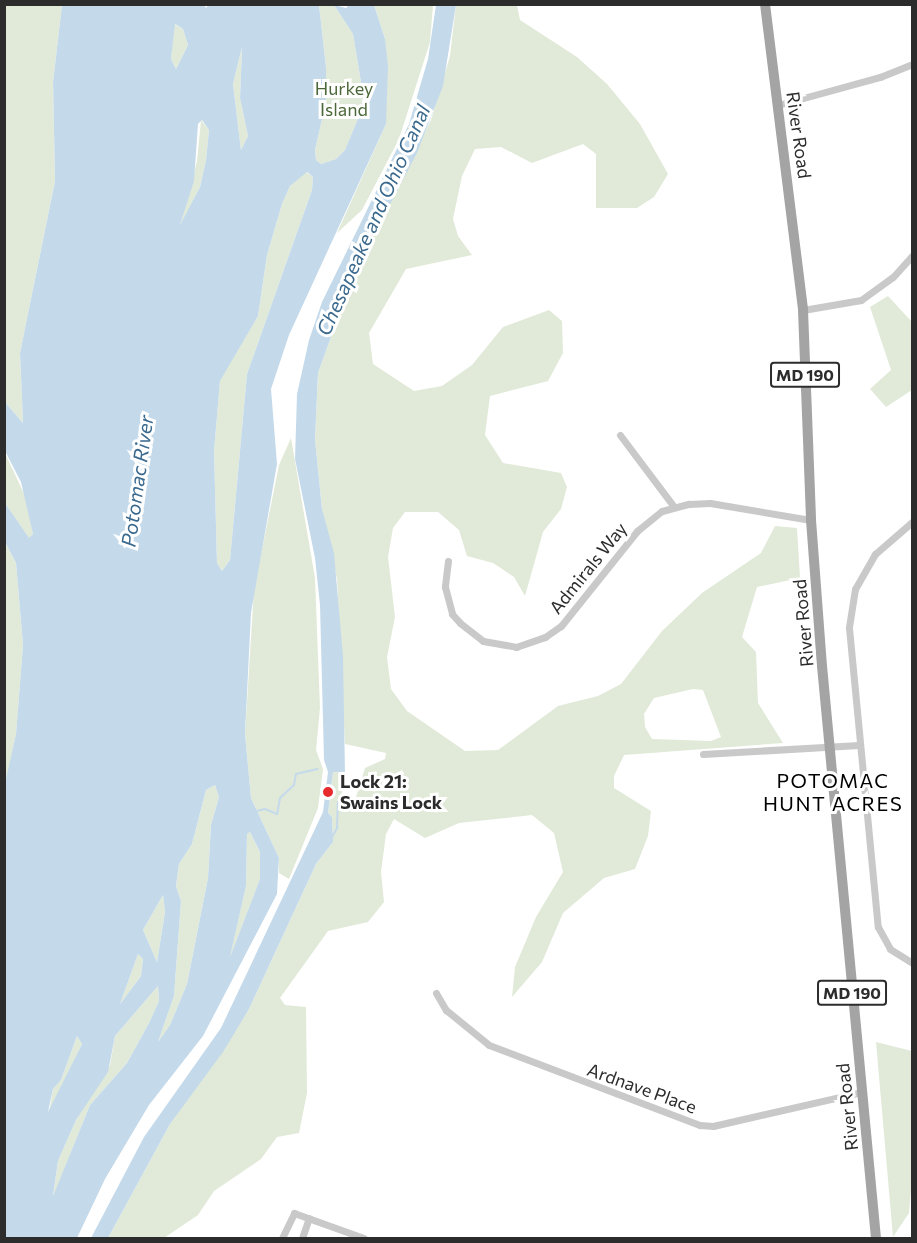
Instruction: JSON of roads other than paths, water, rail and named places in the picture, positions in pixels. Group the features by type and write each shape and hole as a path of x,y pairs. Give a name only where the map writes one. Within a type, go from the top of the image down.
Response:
{"main road":[{"name":"River Road","path":"765,4 803,310 811,520 876,1239"}],"street":[{"path":"778,105 880,78 912,64"},
{"path":"803,310 861,300 893,277 912,256"},
{"path":"620,435 674,507"},
{"name":"Admirals Way","path":"447,561 445,587 452,614 483,641 516,647 545,637 561,626 637,531 651,518 674,507 710,503 811,520"},
{"path":"912,522 875,554 855,589 849,628 878,927 890,949 912,963"},
{"path":"703,754 859,745"},
{"name":"Ardnave Place","path":"436,993 446,1010 489,1045 700,1125 713,1126 862,1092"},
{"path":"282,1239 294,1213 364,1239"},
{"path":"302,1239 309,1218"}],"water":[{"name":"Potomac River","path":"203,4 206,8 209,4 319,5 326,67 326,102 315,150 316,160 321,164 336,159 345,150 361,111 363,94 353,34 334,5 346,8 349,5 374,5 385,39 388,66 386,124 289,335 271,389 277,464 251,613 245,734 251,798 279,858 277,894 203,1036 149,1105 105,1179 77,1238 5,1238 4,788 16,734 23,645 16,563 5,542 5,503 29,538 33,534 21,482 5,451 4,401 23,423 20,353 55,181 53,82 62,5","holes":["175,24 183,29 188,45 176,69 171,59","242,47 240,98 248,136 241,150 233,84","202,120 209,130 206,160 200,187 180,225 194,181 198,124","307,172 313,177 312,190 247,374 230,560 222,571 217,563 214,451 220,381 258,316 267,255 282,204 290,186","215,785 219,797 211,825 208,878 187,984 170,1025 158,1042 174,996 181,901 176,886 179,864 192,844 206,790","250,832 260,852 260,879 230,957 246,886 247,834","163,895 165,912 157,962 143,930","138,954 143,959 141,976 120,1004","158,986 159,1001 149,1023 127,1063 90,1105 53,1196 58,1161 76,1120 108,1072 115,1036","77,1036 82,1044 48,1112 53,1089 61,1080"]},
{"name":"Chesapeake and Ohio Canal","path":"436,5 456,5 443,86 417,153 354,273 318,373 315,439 322,509 334,553 343,656 345,773 333,772 328,813 332,817 333,842 316,864 249,1009 223,1052 170,1124 108,1238 91,1238 144,1137 221,1028 323,812 328,772 324,760 320,605 315,558 295,459 297,394 309,340 322,302 409,124 428,59"}],"waterway":[{"path":"257,811 265,809 277,814 280,798 294,785 296,774 317,769"},
{"path":"331,839 337,828 338,802"}],"place":[{"name":"Lock 21: Swains Lock","path":"328,792"}],"district":[{"name":"POTOMAC HUNT ACRES","path":"833,792"}],"park label":[{"name":"Hurkey Island","path":"344,100"}]}
